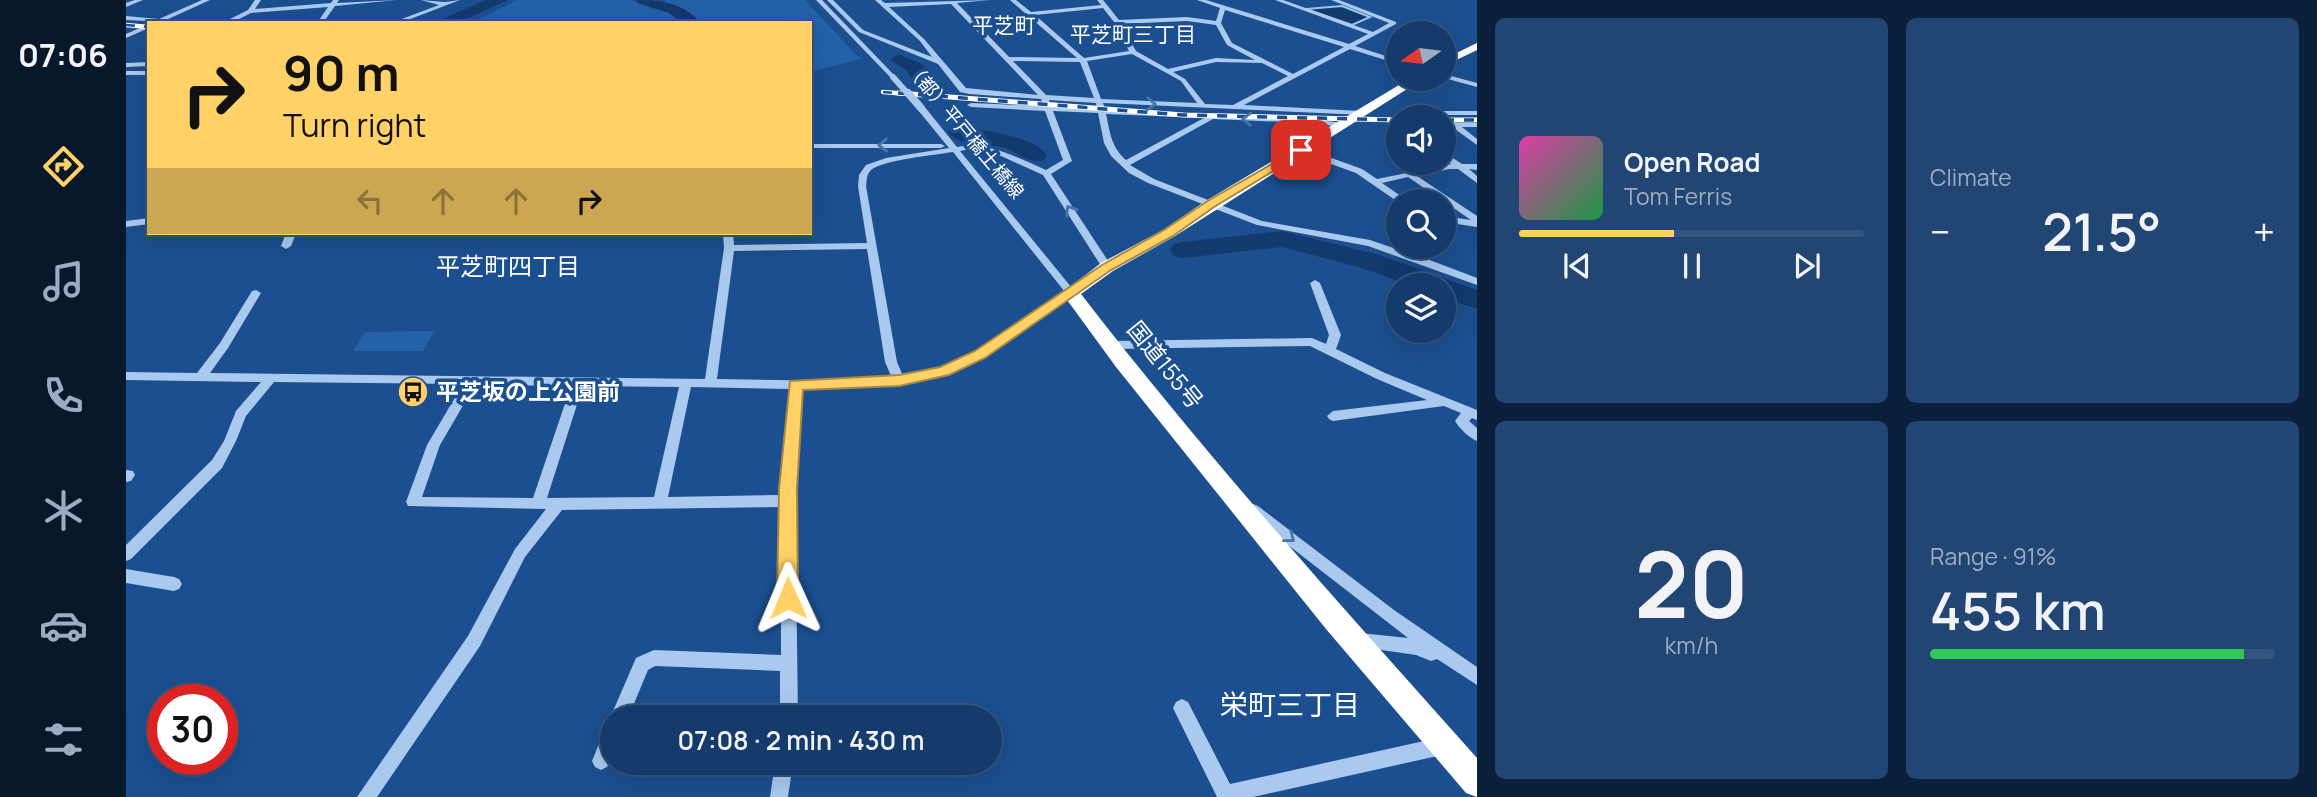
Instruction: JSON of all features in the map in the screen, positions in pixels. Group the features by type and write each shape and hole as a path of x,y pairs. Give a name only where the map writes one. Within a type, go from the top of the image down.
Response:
{"highway":[{"path":"1456,57 1477,46"},
{"path":"1072,293 1107,267 1169,233 1210,205 1398,91"},
{"name":"国道155号","path":"1072,293 1111,345 1354,641 1477,782"}],"street":[{"path":"126,5 140,0"},
{"path":"159,21 207,0"},
{"path":"250,11 258,0"},
{"path":"228,21 250,11 335,2 394,0"},
{"path":"425,0 446,4"},
{"path":"399,21 457,0"},
{"name":"（都）平戸橋土橋線","path":"820,0 921,107 1072,293"},
{"path":"830,0 861,31 939,62"},
{"path":"878,0 922,40 962,90 1098,101 1362,113"},
{"path":"886,5 987,0"},
{"path":"1013,0 1083,60 1098,101 1108,143 1125,164 1151,181 1260,223 1370,243 1477,282"},
{"path":"1200,0 1386,58"},
{"path":"1278,0 1374,34"},
{"path":"1235,107 1394,23 1335,0"},
{"path":"952,1 1044,97 1068,161 1046,173"},
{"path":"321,21 335,2"},
{"path":"1032,14 1102,3 1117,22 1133,52 1183,80 1203,106"},
{"path":"1223,8 1218,23 1230,44 1292,76"},
{"path":"126,18 149,21"},
{"path":"1117,22 1187,19 1218,23"},
{"path":"126,27 147,28"},
{"path":"126,36 147,28"},
{"path":"1009,59 1083,60 1133,52"},
{"path":"1167,71 1216,60 1263,62"},
{"path":"128,70 145,64"},
{"path":"128,70 147,73"},
{"path":"1456,79 1477,85"},
{"path":"971,104 1311,121 1340,125"},
{"path":"1456,113 1477,113"},
{"path":"1125,164 1210,118"},
{"path":"1456,125 1477,125"},
{"path":"1456,127 1477,144"},
{"path":"812,146 969,147 991,150 1046,173 1107,267"},
{"path":"899,381 891,362 862,186 863,175 869,167 886,161 953,147"},
{"path":"1301,150 1359,171 1386,189"},
{"path":"1456,164 1477,180"},
{"path":"1456,167 1477,167"},
{"path":"1375,182 1410,175 1477,222"},
{"path":"1456,220 1477,222"},
{"path":"126,224 147,221"},
{"path":"286,246 289,235"},
{"path":"710,384 729,248 728,235"},
{"path":"729,248 873,246"},
{"path":"1315,283 1335,335 1330,350"},
{"path":"201,376 256,293"},
{"path":"126,376 795,385 899,381 943,371 980,355 1072,293"},
{"path":"1111,345 1311,342 1381,376 1473,414"},
{"path":"126,555 217,464 230,441 240,414 271,378"},
{"path":"470,382 434,445 413,502 558,505 788,501"},
{"path":"538,504 579,382"},
{"path":"660,503 686,384"},
{"path":"789,705 788,501 795,385"},
{"path":"1333,416 1445,402"},
{"path":"1473,414 1461,421 1477,436"},
{"path":"1236,498 1388,615 1477,677"},
{"path":"366,797 474,641 520,554 558,505"},
{"path":"126,576 174,584"},
{"path":"1354,641 1417,647 1454,663"},
{"path":"625,705 642,664 654,658 789,663"},
{"path":"1182,708 1225,794 1445,745"},
{"path":"779,797 782,775"}],"shaded area":[{"path":"517,0 631,0 653,9 667,0 805,0 857,56 864,58 812,71 812,21 476,21"},
{"path":"1342,6 1370,17 1352,25 1306,9"},
{"path":"435,331 423,351 353,351 365,332"}],"waterway":[{"path":"447,21 500,0"},
{"path":"644,0 675,10 690,21"},
{"path":"900,60 915,68 925,88"},
{"path":"959,132 1009,142 1036,155"},
{"path":"1183,250 1282,239 1369,261 1402,273"},
{"path":"1456,292 1477,300"}],"railway":[{"path":"126,25 147,27"},
{"path":"883,92 920,95"},
{"path":"898,93 1183,115 1386,120"},
{"path":"1456,120 1477,120"}],"place":[{"name":"平芝坂の上公園前","path":"413,392"}],"district":[{"name":"平芝町","path":"1004,26"},
{"name":"平芝町三丁目","path":"1133,35"},
{"name":"平芝町四丁目","path":"508,267"},
{"name":"栄町三丁目","path":"1290,705"}],"route":[{"path":"788,598 788,489 795,385 899,381 943,371 980,355 1107,267 1169,233 1301,150"}]}
